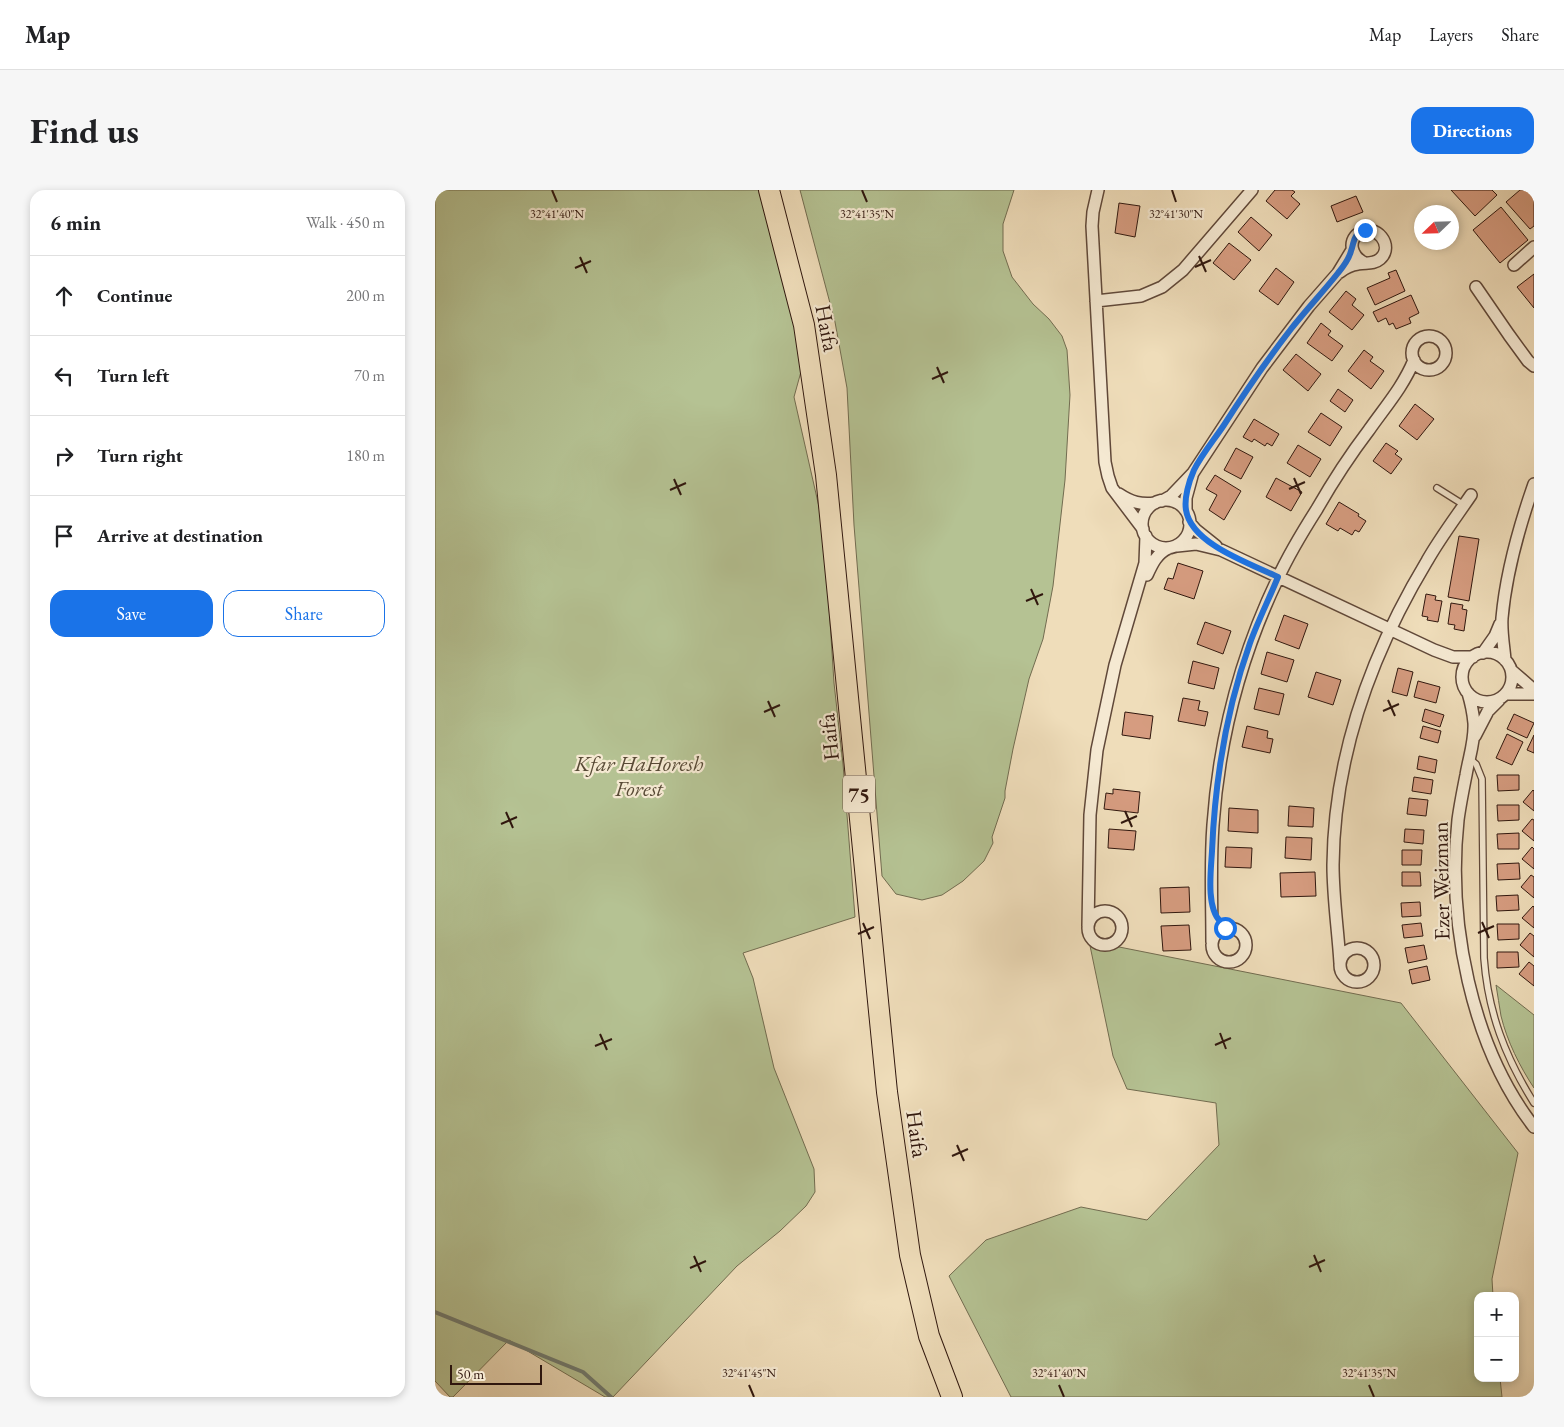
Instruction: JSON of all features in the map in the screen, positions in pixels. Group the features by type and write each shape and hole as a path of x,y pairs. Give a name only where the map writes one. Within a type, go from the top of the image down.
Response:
{"highway":[{"name":"Haifa","path":"769,190 804,325 826,475 887,1092 910,1254 929,1336 952,1397"}],"street":[{"path":"1098,190 1092,226 1105,462 1111,482 1119,498 1153,545 1161,548 1196,544 1221,550"},
{"path":"1096,301 1141,296 1162,287 1183,270 1253,190"},
{"path":"1088,883 1091,894 1099,907 1115,914 1122,926 1121,935 1115,942 1106,945 1097,943 1090,936 1088,926 1088,883 1090,815 1097,750 1115,665 1145,564 1143,517 1147,510 1171,496 1194,470 1275,351 1309,306 1338,273 1352,250 1353,240 1360,232 1370,230 1382,236 1385,249 1382,258 1374,263 1357,264 1338,273"},
{"path":"1514,265 1534,247"},
{"path":"1352,250 1357,258 1365,263"},
{"path":"1476,287 1509,336 1534,366"},
{"path":"1400,388 1420,374 1439,367 1445,360 1445,346 1439,339 1430,336 1421,338 1414,346 1413,356 1421,368 1430,370"},
{"path":"1211,897 1215,914 1220,921 1229,928 1239,931 1244,938 1244,952 1239,959 1230,962 1221,959 1214,952 1212,942 1211,897 1213,825 1224,736 1250,644 1278,577 1341,469 1400,388 1414,360"},
{"path":"1137,594 1150,567 1162,551 1183,541 1188,534 1186,498 1194,470"},
{"path":"1111,482 1119,493 1135,503 1174,502 1181,506 1195,530 1221,550 1389,630 1453,657 1478,655 1488,652 1496,654 1505,660 1512,671 1534,690"},
{"path":"1473,740 1474,722 1468,693 1462,677 1463,669 1467,662 1478,655 1495,636 1502,620 1514,554 1534,484"},
{"path":"1338,933 1346,944 1353,949 1363,950 1373,959 1374,968 1366,979 1358,982 1349,980 1342,973 1340,963 1333,866 1340,782 1347,748 1361,698 1389,630 1427,560 1471,495"},
{"path":"1502,620 1505,660"},
{"path":"1434,650 1455,668 1462,677"},
{"path":"1473,740 1488,712 1510,687 1512,671"},
{"path":"1468,693 1482,702 1491,702 1502,697 1534,694"},
{"name":"Ezer Weizman","path":"1473,740 1458,821 1457,898 1465,969 1490,1050 1507,1084 1534,1127"},
{"path":"1088,926 1092,917 1106,911"},
{"path":"1212,942 1216,933 1229,928"},
{"path":"1340,963 1344,954 1353,949"}],"lane":[{"path":"1437,488 1464,505"},
{"path":"1469,758 1476,764 1482,779 1484,958 1486,980 1498,1030 1510,1059 1534,1103"}],"green space":[{"name":"Kfar HaHoresh Forest","path":"435,190 762,190 782,267 802,368 794,397 824,529 834,683 843,764 855,917 743,953 753,978 774,1068 814,1169 815,1192 806,1206 780,1231 737,1266 613,1397 605,1397 509,1340 453,1397 450,1397 435,1381"},
{"path":"800,190 1014,190 1003,224 1003,251 1012,277 1062,336 1067,350 1070,395 1065,480 1053,586 1043,639 1029,679 1013,749 1005,798 992,837 993,843 984,861 963,881 942,895 922,900 896,894 882,876 854,525 847,388 835,322"},
{"path":"1089,941 1401,1003 1518,1153 1492,1279 1493,1292 1474,1292 1474,1382 1500,1382 1502,1397 1011,1397 949,1276 986,1240 1081,1207 1147,1220 1219,1145 1216,1103 1127,1089 1113,1056"},
{"path":"1496,985 1534,1015 1534,1088 1510,1044 1501,1016"}],"building":[{"path":"1275,190 1292,190 1295,192 1291,196 1300,204 1287,219 1266,201"},
{"path":"1451,190 1492,190 1497,195 1475,216"},
{"path":"1520,190 1534,190 1534,226 1530,229 1506,202"},
{"path":"1356,196 1363,212 1337,222 1331,206"},
{"path":"1119,203 1140,206 1135,237 1115,233"},
{"path":"1501,207 1528,240 1500,263 1473,230"},
{"path":"1251,217 1272,235 1259,251 1238,232"},
{"path":"1229,243 1251,260 1234,280 1213,263"},
{"path":"1276,268 1294,282 1278,305 1259,291"},
{"path":"1396,270 1405,291 1375,305 1367,288 1390,278 1388,273"},
{"path":"1534,274 1534,308 1517,287"},
{"path":"1346,291 1356,299 1352,305 1364,315 1352,330 1329,312"},
{"path":"1411,295 1419,313 1409,318 1411,323 1396,329 1393,323 1389,325 1386,318 1378,322 1373,312"},
{"path":"1321,323 1331,331 1328,335 1343,346 1332,361 1307,343"},
{"path":"1364,350 1373,357 1370,361 1384,371 1371,389 1348,371"},
{"path":"1296,354 1321,374 1308,391 1283,370"},
{"path":"1338,389 1353,400 1345,412 1330,401"},
{"path":"1415,404 1434,419 1417,440 1399,426"},
{"path":"1321,413 1342,427 1330,446 1308,432"},
{"path":"1254,419 1279,434 1272,446 1267,443 1265,446 1254,439 1252,442 1243,437"},
{"path":"1386,443 1398,451 1395,454 1402,459 1391,474 1373,461"},
{"path":"1298,445 1321,459 1310,477 1287,463"},
{"path":"1236,448 1253,457 1241,479 1224,470"},
{"path":"1215,475 1241,491 1224,520 1209,510 1217,495 1206,489"},
{"path":"1276,478 1302,492 1291,511 1266,497"},
{"path":"1339,502 1359,514 1358,516 1366,521 1359,532 1355,530 1352,535 1340,528 1338,531 1326,524"},
{"path":"1459,536 1479,539 1469,601 1448,597"},
{"path":"1178,563 1203,571 1194,599 1164,589 1168,578 1173,579"},
{"path":"1426,594 1436,596 1435,600 1442,601 1438,622 1427,620 1428,617 1422,616"},
{"path":"1451,603 1463,605 1462,609 1467,610 1464,631 1454,629 1455,625 1448,624"},
{"path":"1284,615 1308,624 1299,649 1275,640"},
{"path":"1205,622 1231,631 1223,654 1197,644"},
{"path":"1267,652 1294,660 1287,682 1261,674"},
{"path":"1193,661 1219,668 1214,689 1188,683"},
{"path":"1398,668 1413,672 1407,696 1392,692"},
{"path":"1316,672 1341,680 1333,705 1308,697"},
{"path":"1418,681 1440,687 1436,703 1414,697"},
{"path":"1259,688 1284,694 1279,715 1254,709"},
{"path":"1183,698 1200,701 1198,710 1208,712 1205,726 1178,721"},
{"path":"1425,709 1444,715 1440,727 1422,721"},
{"path":"1125,712 1153,716 1150,739 1122,735"},
{"path":"1514,714 1534,723 1527,738 1507,729"},
{"path":"1247,726 1268,731 1267,738 1273,739 1270,753 1242,747"},
{"path":"1423,726 1441,731 1438,743 1420,738"},
{"path":"1507,734 1523,742 1512,765 1496,758"},
{"path":"1534,735 1534,753 1527,750"},
{"path":"1419,756 1437,760 1435,773 1417,769"},
{"path":"1497,775 1519,775 1519,790 1498,791"},
{"path":"1414,777 1433,780 1431,794 1412,791"},
{"path":"1113,789 1140,792 1138,813 1104,809 1106,793 1113,794"},
{"path":"1534,791 1534,811 1523,802"},
{"path":"1409,798 1428,800 1426,816 1407,814"},
{"path":"1497,805 1519,805 1519,820 1498,821"},
{"path":"1289,806 1314,808 1313,827 1288,826"},
{"path":"1229,808 1258,810 1258,833 1228,831"},
{"path":"1532,819 1534,820 1534,841 1522,831"},
{"path":"1109,829 1136,831 1134,850 1108,848"},
{"path":"1405,829 1424,830 1423,844 1404,842"},
{"path":"1519,833 1519,849 1498,849 1497,834"},
{"path":"1286,837 1312,838 1311,860 1285,858"},
{"path":"1226,847 1252,848 1251,868 1225,867"},
{"path":"1532,847 1534,849 1534,869 1522,859"},
{"path":"1402,850 1422,850 1421,865 1402,865"},
{"path":"1519,863 1520,879 1498,880 1497,864"},
{"path":"1315,872 1316,896 1281,897 1280,873"},
{"path":"1402,872 1420,872 1421,886 1402,886"},
{"path":"1531,875 1534,877 1534,898 1521,887"},
{"path":"1189,887 1190,912 1161,913 1160,888"},
{"path":"1518,895 1519,910 1497,911 1496,896"},
{"path":"1420,902 1421,916 1402,917 1401,903"},
{"path":"1534,907 1534,928 1522,918"},
{"path":"1421,923 1423,936 1404,938 1402,925"},
{"path":"1497,924 1519,924 1519,939 1498,940"},
{"path":"1189,925 1191,950 1163,951 1161,926"},
{"path":"1530,933 1534,936 1534,957 1520,945"},
{"path":"1424,945 1427,959 1408,963 1405,948"},
{"path":"1497,952 1518,952 1519,967 1497,968"},
{"path":"1529,962 1534,966 1534,986 1519,974"},
{"path":"1427,966 1430,980 1412,984 1409,970"}],"waterway":[{"path":"435,1312 583,1372 611,1397"}],"route":[{"path":"1225,928 1229,928 1215,914 1211,897 1213,825 1220,762 1224,736 1250,644 1278,577 1221,550 1195,530 1189,522 1186,511 1186,498 1194,470 1231,414 1262,368 1309,306 1338,273 1352,250 1353,240 1356,235 1365,230"}]}
